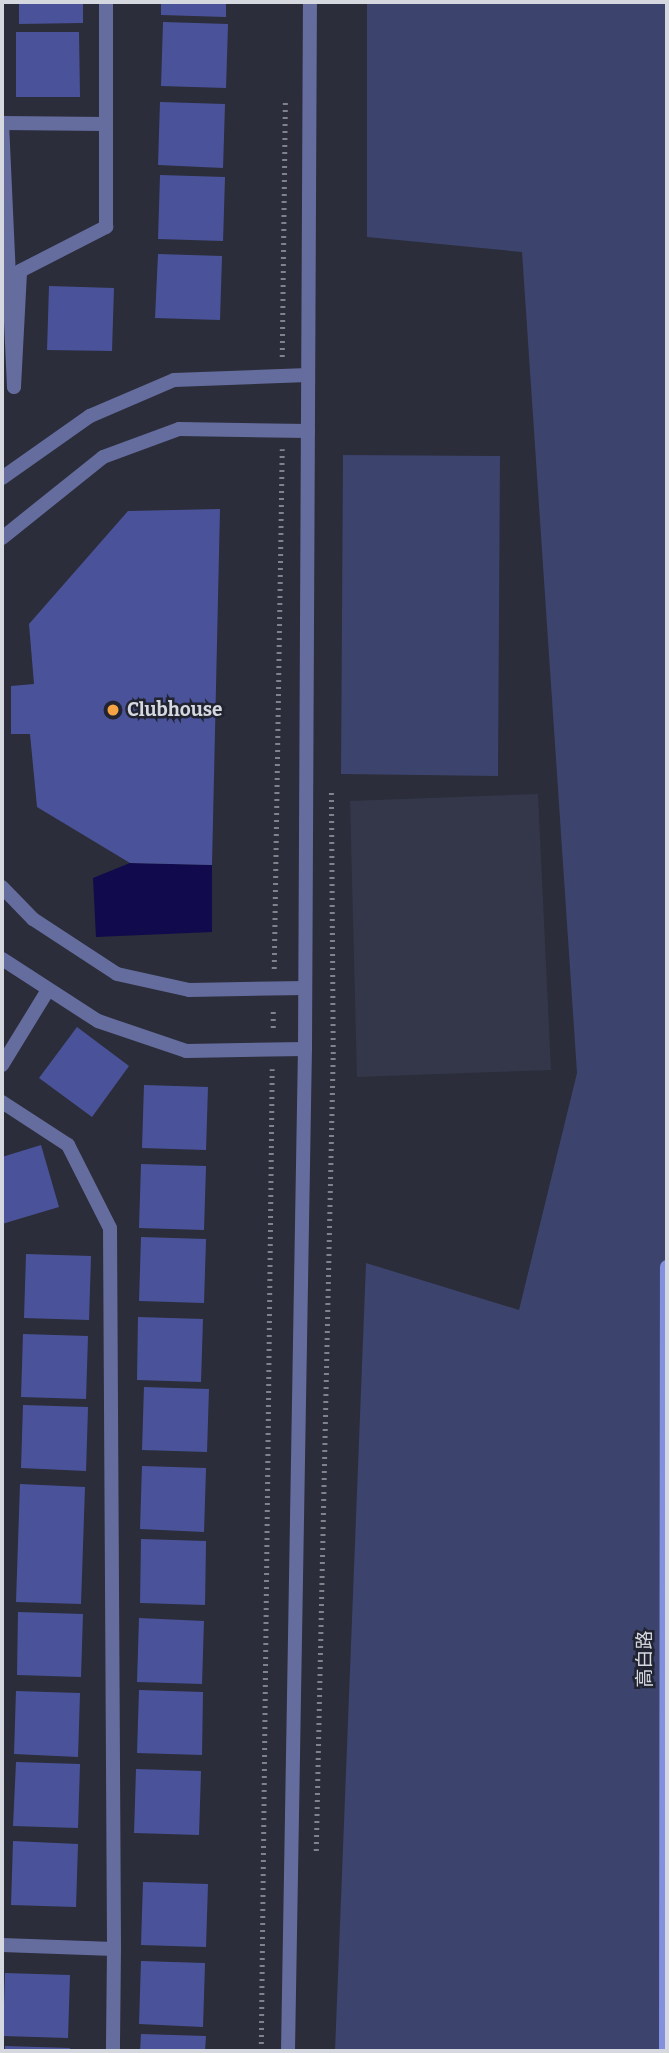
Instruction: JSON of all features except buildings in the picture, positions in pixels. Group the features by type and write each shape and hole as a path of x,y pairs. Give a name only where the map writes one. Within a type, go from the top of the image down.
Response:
{"main road":[{"name":"高白路","path":"666,2051 667,1267"}],"street":[{"path":"106,2 106,124 106,227 20,271 14,387 2,123 106,124"},
{"path":"288,2051 306,988 310,2"},
{"path":"2,478 90,415 174,380 308,375"},
{"path":"2,538 103,457 179,429 308,431"},
{"path":"2,887 33,919 117,974 189,990 306,988"},
{"path":"2,959 98,1021 186,1051 305,1049"},
{"path":"2,1065 48,990"},
{"path":"2,1102 68,1145 110,1228 113,2051"},
{"path":"2,1945 114,1949"}],"shaded area":[{"path":"367,2 667,2 667,2051 335,2051 366,1263 519,1310 577,1073 522,252 367,237"},
{"path":"343,455 500,456 498,776 341,774"},
{"path":"538,794 551,1070 357,1077 350,801"},
{"path":"130,863 212,865 212,932 96,937 93,878"}],"place":[{"name":"Clubhouse","path":"113,710"}]}
